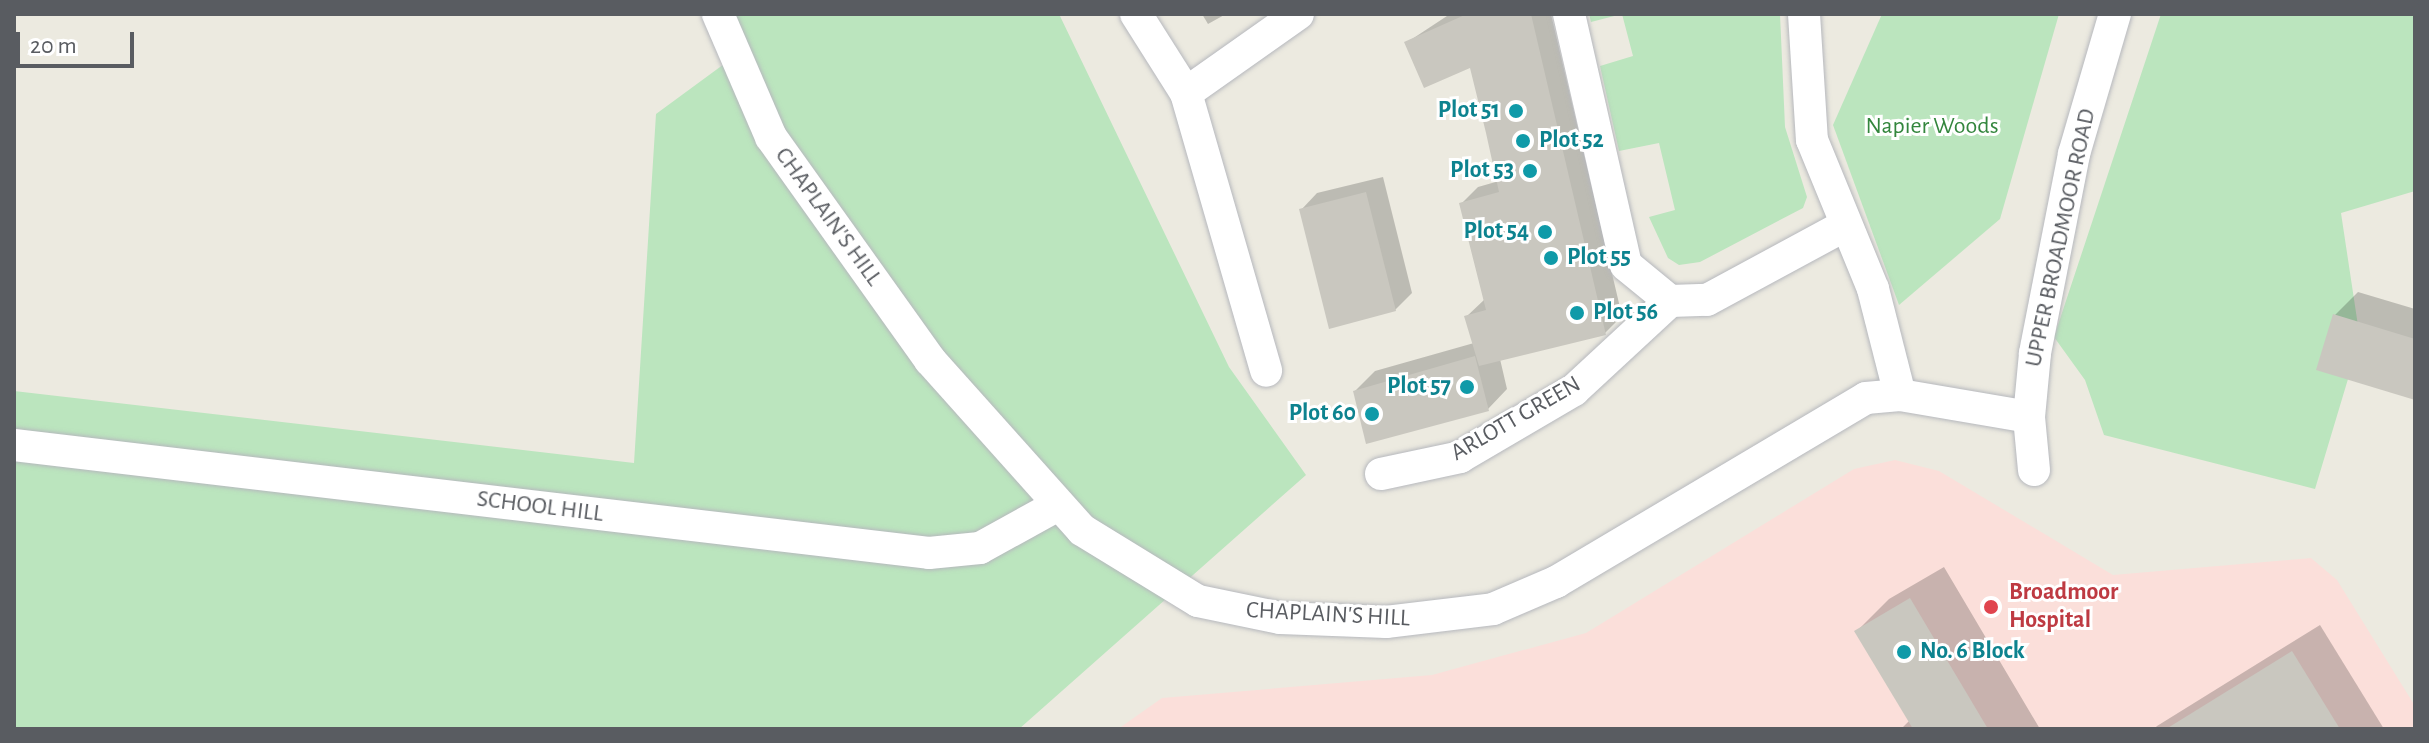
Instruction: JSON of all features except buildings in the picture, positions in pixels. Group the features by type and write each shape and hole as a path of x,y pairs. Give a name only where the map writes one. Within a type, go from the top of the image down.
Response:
{"street":[{"name":"CHAPLAIN'S HILL","path":"718,14 771,137 930,360 1056,506 1138,571 1235,611 1386,622 1450,617 1556,582 1827,417 1866,398 1900,395 2029,417"},
{"path":"1136,14 1186,93 1266,371"},
{"path":"1186,93 1298,14"},
{"path":"1569,14 1626,265 1670,301 1707,300 1842,227"},
{"path":"1804,14 1812,140 1842,227 1873,289 1900,395"},
{"name":"UPPER BROADMOOR ROAD","path":"2034,470 2029,417 2074,154 2115,14"},
{"name":"ARLOTT GREEN","path":"1381,474 1460,457 1574,390 1670,301"},
{"name":"SCHOOL HILL","path":"14,445 929,553 980,548 1056,506"}],"shaded area":[{"name":"Broadmoor Hospital","path":"1895,460 1939,471 2113,575 2311,558 2337,580 2415,706 2415,729 1118,729 1162,698 1432,675 1586,633 1854,469"}],"green space":[{"path":"718,14 1059,14 1229,367 1306,475 1019,729 14,729 14,391 634,463 656,114 735,56"},
{"path":"1589,14 1622,14 1591,22"},
{"path":"1622,14 1780,14 1785,127 1807,197 1803,208 1700,262 1679,265 1668,258 1649,217 1675,210 1659,143 1619,151 1600,66 1633,56"},
{"name":"Napier Woods","path":"1882,14 2059,14 2000,219 1899,305 1833,125"},
{"path":"2161,14 2415,14 2415,191 2341,213 2360,339 2315,489 2104,435 2085,380 2054,337"}],"place":[{"name":"Plot 51","path":"1516,111"},
{"name":"Plot 52","path":"1523,141"},
{"name":"Plot 53","path":"1530,171"},
{"name":"Plot 54","path":"1545,232"},
{"name":"Plot 55","path":"1551,258"},
{"name":"Plot 56","path":"1577,313"},
{"name":"Plot 57","path":"1467,387"},
{"name":"Plot 60","path":"1372,414"},
{"name":"Broadmoor Hospital","path":"1991,607"},
{"name":"No. 6 Block","path":"1904,652"}]}
